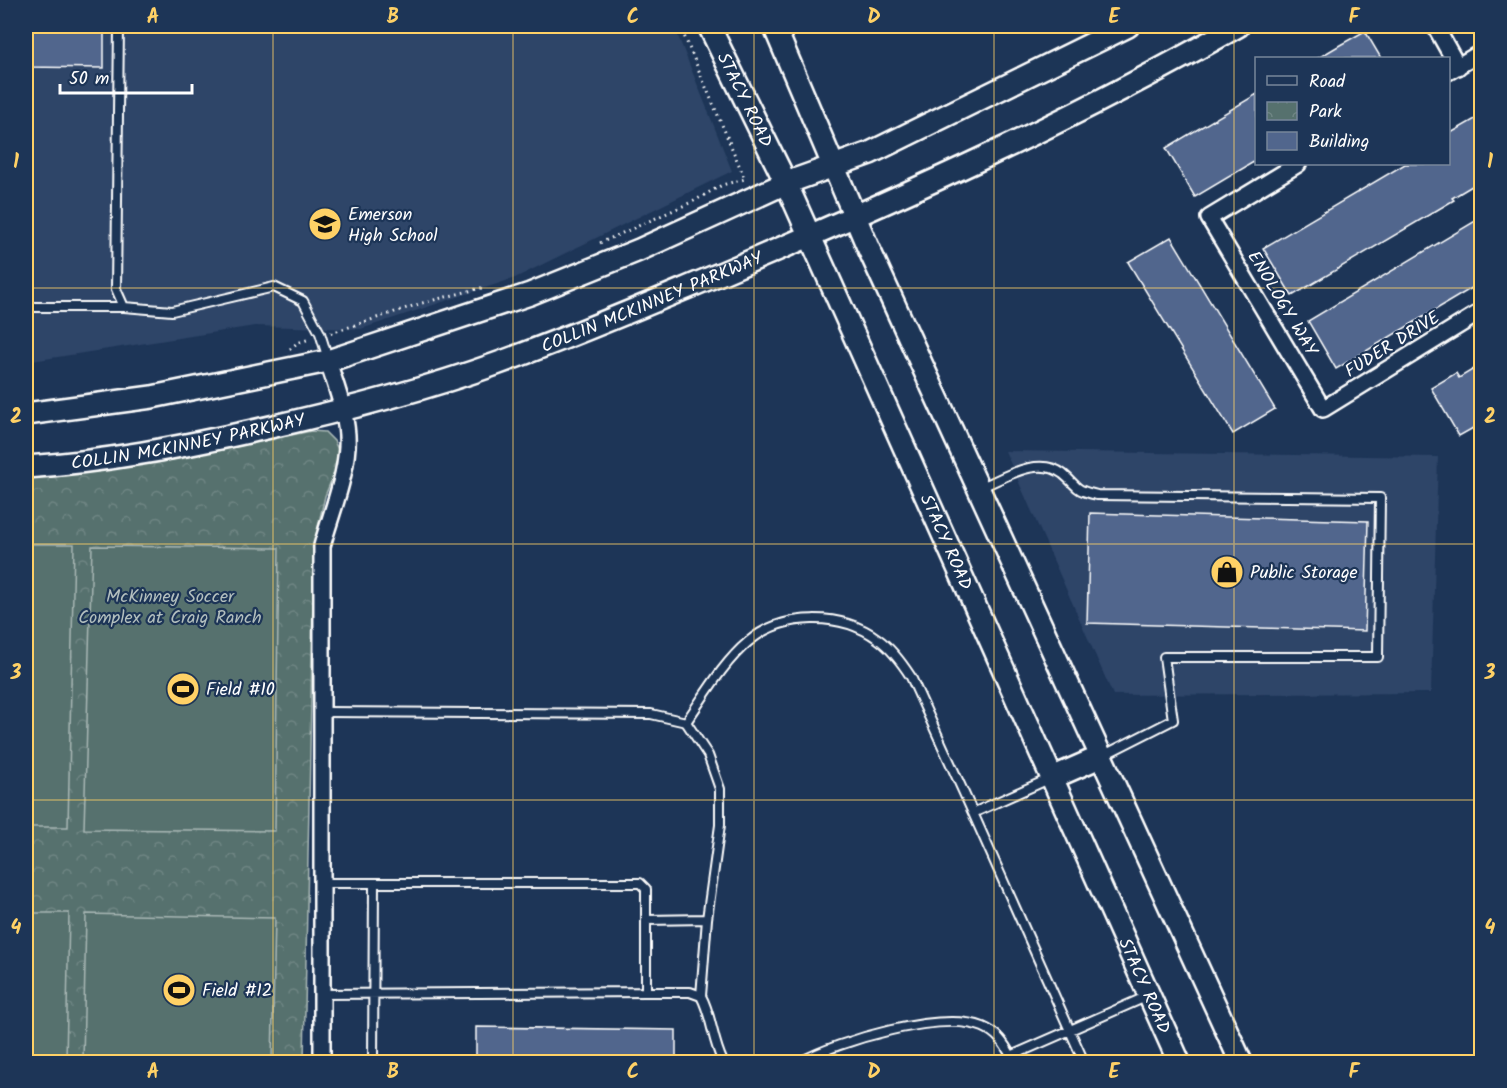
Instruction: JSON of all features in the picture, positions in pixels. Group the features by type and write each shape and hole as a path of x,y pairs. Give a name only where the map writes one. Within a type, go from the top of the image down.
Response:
{"street":[{"name":"STACY ROAD","path":"709,26 786,183 1179,1062"},
{"path":"774,26 855,218 1241,1062"},
{"path":"26,414 152,396 328,361 530,294 639,250 786,183 870,153 1128,26"},
{"name":"COLLIN MCKINNEY PARKWAY","path":"26,467 68,464 214,442 343,411 493,365 553,343 855,218 1040,131 1238,26"},
{"path":"1435,26 1448,57"},
{"path":"1453,69 1482,52"},
{"name":"ENOLOGY WAY","path":"1296,165 1209,218 1323,409"},
{"name":"FUDER DRIVE","path":"1323,409 1482,311"},
{"path":"322,1062 324,712 322,546 341,482 348,445 343,411 328,361"},
{"path":"1052,778 1100,757"}],"lane":[{"path":"119,26 116,289 124,307"},
{"path":"26,307 124,307 172,312 274,287 303,301 320,333 328,361"},
{"path":"978,489 1034,466 1049,467 1063,474 1077,490 1097,495 1380,498 1378,657 1164,657 1173,720 1100,757"},
{"path":"686,722 731,659 749,640 791,621 820,618 851,625 877,639 905,668 973,813 1084,1062"},
{"path":"324,712 651,714 686,722 708,755 720,789 720,825 707,919 701,996 706,1005 714,1044 723,1062"},
{"path":"973,813 1052,778"},
{"path":"323,883 640,883 646,889 646,992"},
{"path":"373,1062 374,883"},
{"path":"646,920 707,919"},
{"path":"322,994 690,992 701,996"},
{"path":"800,1062 852,1040 891,1030 958,1023 983,1027 1002,1039 1011,1059 1149,995"}],"path":[{"path":"597,244 694,201 722,184 745,179 680,26"},
{"path":"344,329 422,303 489,286"}],"shaded area":[{"name":"Emerson High School","path":"26,26 674,26 732,171 515,278 361,329 255,326 26,362"},
{"path":"1005,451 1438,457 1431,693 1113,695"}],"green space":[{"name":"McKinney Soccer Complex at Craig Ranch","path":"311,431 325,432 334,441 339,452 339,461 325,496 314,544 304,1062 26,1062 26,478 162,462"},
{"path":"26,544 74,544 68,827 26,827"},
{"name":"Field #10","path":"92,546 279,548 275,831 84,829"},
{"path":"26,913 69,913 66,1062 26,1062"},
{"name":"Field #12","path":"86,914 275,918 272,1062 83,1062"}],"building":[{"path":"26,26 104,26 104,68 26,67"},
{"path":"1365,31 1380,57 1320,57"},
{"path":"1255,95 1255,161 1195,197 1166,148"},
{"path":"1482,115 1482,180 1452,198 1454,200 1292,296 1263,248 1403,165 1450,165 1450,133"},
{"path":"1482,217 1482,282 1336,369 1308,321"},
{"path":"1171,237 1275,409 1233,434 1128,262"},
{"path":"1482,364 1482,423 1459,436 1431,388 1456,373 1459,378"},
{"name":"Public Storage","path":"1090,513 1368,521 1365,631 1087,623"},
{"path":"476,1027 676,1030 676,1062 476,1062"}],"place":[{"name":"Emerson High School","path":"325,224"},
{"name":"Public Storage","path":"1227,572"},
{"name":"Field #10","path":"183,689"},
{"name":"Field #12","path":"179,990"}]}
